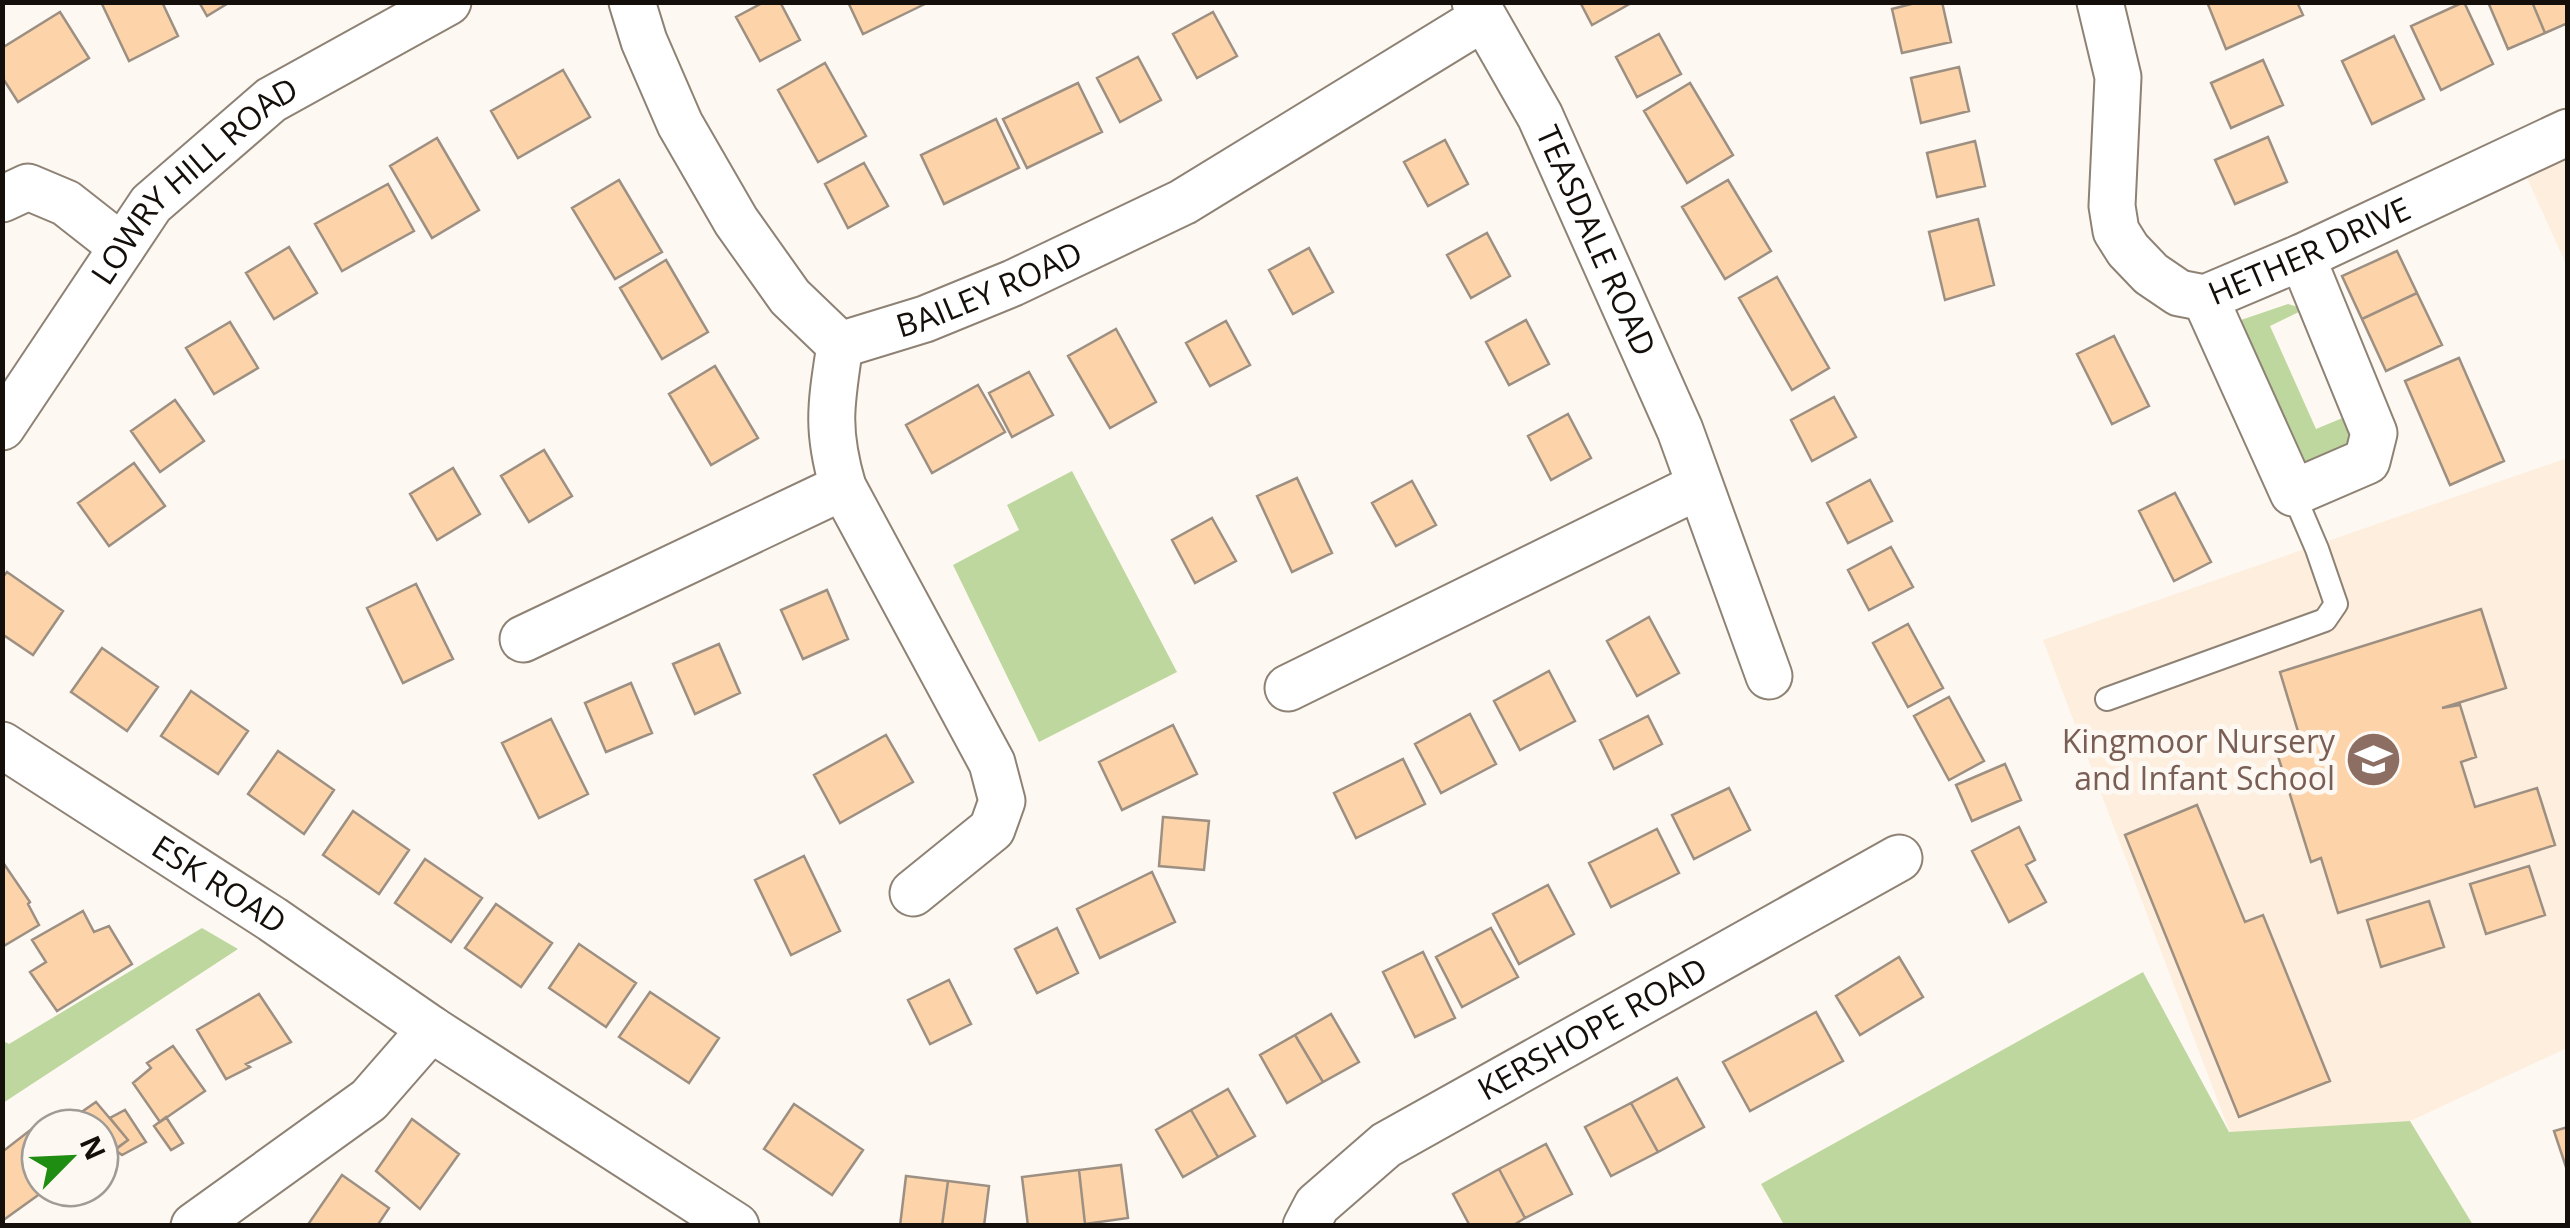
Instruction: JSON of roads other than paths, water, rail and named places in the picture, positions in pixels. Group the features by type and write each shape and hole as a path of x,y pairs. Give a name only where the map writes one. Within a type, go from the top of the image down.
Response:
{"street":[{"name":"LOWRY HILL ROAD","path":"2,427 151,204 271,100 448,2"},
{"path":"632,2 644,41 680,124 736,221 790,297 840,344 830,406 832,448 843,488 992,763 1002,801 992,829 914,893"},
{"name":"HETHER DRIVE","path":"2100,2 2118,77 2112,206 2116,231 2151,274 2180,293 2205,298 2302,257 2568,132"},
{"name":"BAILEY ROAD","path":"840,344 925,319 1013,283 1183,202 1480,10"},
{"name":"TEASDALE ROAD","path":"1480,10 1540,116 1680,430 1769,676"},
{"path":"2,198 28,187 41,192 66,203 122,248"},
{"path":"2205,298 2293,493 2368,461 2374,433 2336,359 2302,257"},
{"path":"1288,688 1698,486"},
{"path":"523,639 843,488"},
{"name":"ESK ROAD","path":"2,745 736,1226"},
{"name":"KERSHOPE ROAD","path":"1306,1226 1317,1205 1386,1145 1899,858"},
{"path":"194,1226 370,1100 431,1029"}],"lane":[{"path":"2106,700 2325,620 2336,604 2318,549 2293,493"}],"place":[{"name":"Kingmoor Nursery and Infant School","path":"2374,760"}]}
